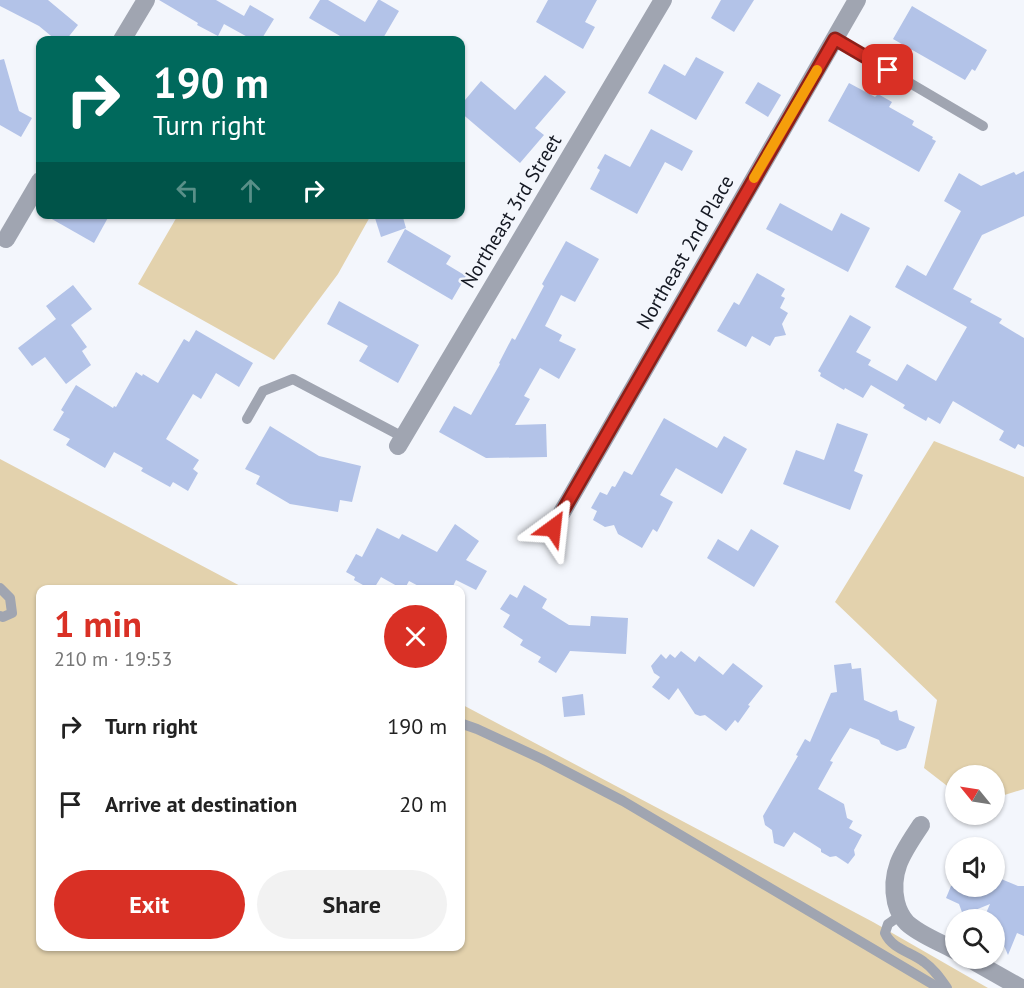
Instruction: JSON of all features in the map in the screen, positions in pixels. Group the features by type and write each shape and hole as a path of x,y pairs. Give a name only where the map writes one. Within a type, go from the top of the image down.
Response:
{"street":[{"path":"124,36 146,0"},
{"name":"Northeast 3rd Street","path":"401,441 663,0"},
{"name":"Northeast 2nd Place","path":"553,528 857,0"},
{"path":"6,239 36,188"},
{"path":"921,825 897,867 893,883 897,906 906,922 945,945"},
{"path":"988,969 1021,988"}],"lane":[{"path":"835,39 983,126"},
{"path":"247,419 263,391 293,379 401,441"},
{"path":"0,588 10,598 12,613 0,616"},
{"path":"465,725 542,759 623,801 939,988"},
{"path":"901,915 888,924 885,933 888,939 923,961 936,972 947,988"}],"shaded area":[{"path":"176,219 369,219 338,274 274,360 138,284"},
{"path":"934,441 1024,477 1024,789 1005,795 1005,765 945,765 945,784 924,768 937,700 835,602"},
{"path":"0,459 238,585 36,585 36,951 465,951 465,706 873,922 945,963 945,969 955,969 988,988 0,988"}],"building":[{"path":"0,0 48,0 78,25 69,36 51,36 39,26 0,6"},
{"path":"159,0 216,0 244,16 250,5 274,19 263,36 246,36 224,24 218,36 197,25 198,23"},
{"path":"320,0 328,0 365,22 378,0 399,11 384,36 340,36 309,18"},
{"path":"548,0 597,0 585,22 595,27 583,49 536,22"},
{"path":"721,0 754,0 734,32 711,18"},
{"path":"912,6 987,50 975,71 972,69 965,80 893,39"},
{"path":"696,57 724,72 696,120 648,93 664,64 685,76"},
{"path":"4,59 19,111 32,118 21,137 0,125 0,60"},
{"path":"545,75 566,92 535,128 544,135 520,163 465,116 465,100 481,81 515,110"},
{"path":"758,82 781,95 768,117 745,103"},
{"path":"849,83 875,97 878,94 892,102 889,107 914,121 912,125 933,137 932,139 936,141 919,172 828,121"},
{"path":"651,129 693,151 682,171 665,162 637,214 590,189 600,170 597,168 605,154 630,167"},
{"path":"1024,171 1024,216 982,235 953,289 972,299 970,302 1002,319 999,323 1024,338 1024,447 1018,444 1015,449 999,440 1004,431 953,401 940,424 928,417 926,421 903,408 905,405 871,385 863,398 820,376 821,373 818,371 850,315 871,327 856,352 871,360 868,365 897,381 907,364 936,381 967,327 895,287 907,265 926,276 961,211 944,201 959,173 981,186 1014,172 1016,175"},
{"path":"780,203 832,231 841,213 870,228 848,272 766,229"},
{"path":"52,219 107,219 94,243"},
{"path":"375,219 403,219 406,228 381,237"},
{"path":"405,229 451,256 446,264 466,276 452,300 387,262"},
{"path":"566,241 599,259 575,302 561,295 545,326 562,335 559,341 576,349 559,379 540,368 524,396 530,399 515,425 546,424 547,457 486,458 439,432 454,406 471,415 512,338 515,340"},
{"path":"757,273 785,289 781,296 785,298 780,308 788,313 782,324 786,335 775,337 770,346 752,336 746,347 717,331 734,302 739,305"},
{"path":"73,285 92,309 71,325 87,347 82,351 91,365 66,384 45,357 32,366 18,348 56,319 46,306"},
{"path":"339,301 419,345 398,383 359,361 368,346 327,324"},
{"path":"196,330 253,363 239,387 216,373 201,399 193,394 166,439 199,460 193,469 198,473 188,491 173,482 170,487 141,471 143,468 114,452 105,468 66,445 70,439 53,430 64,412 61,410 76,385 113,408 116,407 136,372 158,383 184,339 189,342"},
{"path":"664,418 717,448 724,436 747,449 722,494 676,468 660,495 673,502 657,532 653,529 642,548 618,534 614,525 605,527 593,520 597,511 591,508 600,492 607,495 612,486 615,487 624,471 632,475"},
{"path":"837,423 868,434 854,471 863,475 850,510 783,484 796,450 824,460"},
{"path":"270,426 319,456 361,466 352,502 340,500 338,512 290,504 256,484 260,476 245,469"},
{"path":"455,524 479,541 466,560 487,571 476,590 456,580 454,585 417,585 409,581 407,585 395,585 381,577 376,585 363,585 346,572 356,554 362,557 377,528 399,539 402,534 437,552"},
{"path":"751,529 779,546 754,587 707,558 718,539 738,551"},
{"path":"524,585 547,599 542,608 569,625 590,626 591,616 628,618 626,654 570,651 556,673 538,662 541,657 520,645 523,640 503,627 510,615 500,609 510,594 517,598"},
{"path":"681,651 695,662 699,656 723,675 733,663 763,686 738,723 735,720 726,731 705,715 695,714 678,688 669,700 652,687 660,677 654,673 651,666 661,654 666,659 670,654 675,658"},
{"path":"851,663 852,669 861,668 864,700 891,712 897,710 899,720 915,727 906,748 897,751 881,744 879,740 850,728 830,761 833,762 818,789 844,804 847,818 853,821 849,828 862,835 854,850 855,855 848,864 836,856 830,857 821,852 821,849 794,832 784,847 774,843 772,830 765,825 763,816 798,756 796,755 805,739 810,742 831,693 837,692 834,665"},
{"path":"583,694 585,715 564,717 562,697"},
{"path":"1005,881 1024,886 1024,936 1017,933 1008,955 1005,948 1005,909 988,909 990,904 978,909 961,909 959,904 946,898 1005,897"}],"slow traffic":[{"path":"754,178 817,70"}],"route":[{"path":"553,528 835,39 888,70"}]}
